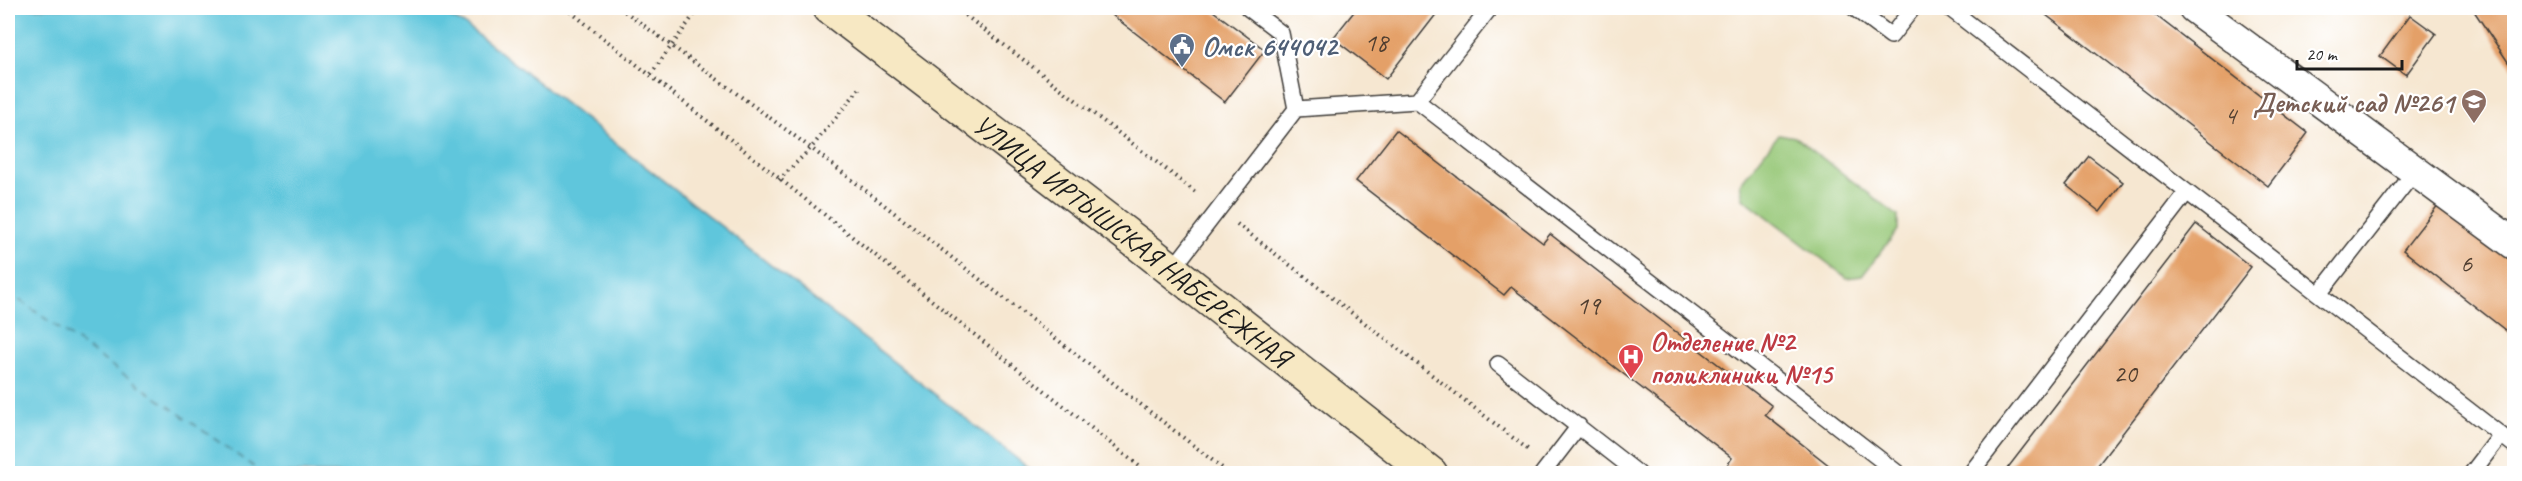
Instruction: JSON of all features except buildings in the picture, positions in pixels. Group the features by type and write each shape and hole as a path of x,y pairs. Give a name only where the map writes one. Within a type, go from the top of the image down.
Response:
{"main road":[{"name":"УЛИЦА ИРТЫШСКАЯ НАБЕРЕЖНАЯ","path":"830,8 1431,474"}],"street":[{"path":"2194,8 2514,244"}],"lane":[{"path":"1248,8 1281,33 1296,109"},
{"path":"1417,101 1490,8"},
{"path":"1854,8 1891,36 1913,8"},
{"path":"1949,8 2514,445"},
{"path":"1171,271 1296,109 1417,101 1899,474"},
{"path":"2319,294 2416,170"},
{"path":"1970,474 2187,192"},
{"path":"1498,364 1640,474"},
{"path":"1545,469 1579,426"},
{"path":"2471,474 2501,435"}],"path":[{"path":"566,8 1149,474"},
{"path":"620,8 811,148 1230,474"},
{"path":"651,74 699,8"},
{"path":"917,13 920,8"},
{"path":"956,8 1218,210 1545,469"},
{"path":"779,180 811,148 860,88"}],"green space":[{"path":"1779,134 1795,137 1898,216 1898,230 1862,276 1847,278 1743,198 1740,184"}],"water":[{"path":"8,8 430,8 464,24 1035,473 8,473"}],"ferry route":[{"path":"8,292 264,474"}],"place":[{"name":"Омск 644042","path":"1182,69"},
{"name":"Детский сад №261","path":"2474,125"},
{"name":"Отделение №2 поликлиники №15","path":"1631,380"}]}
